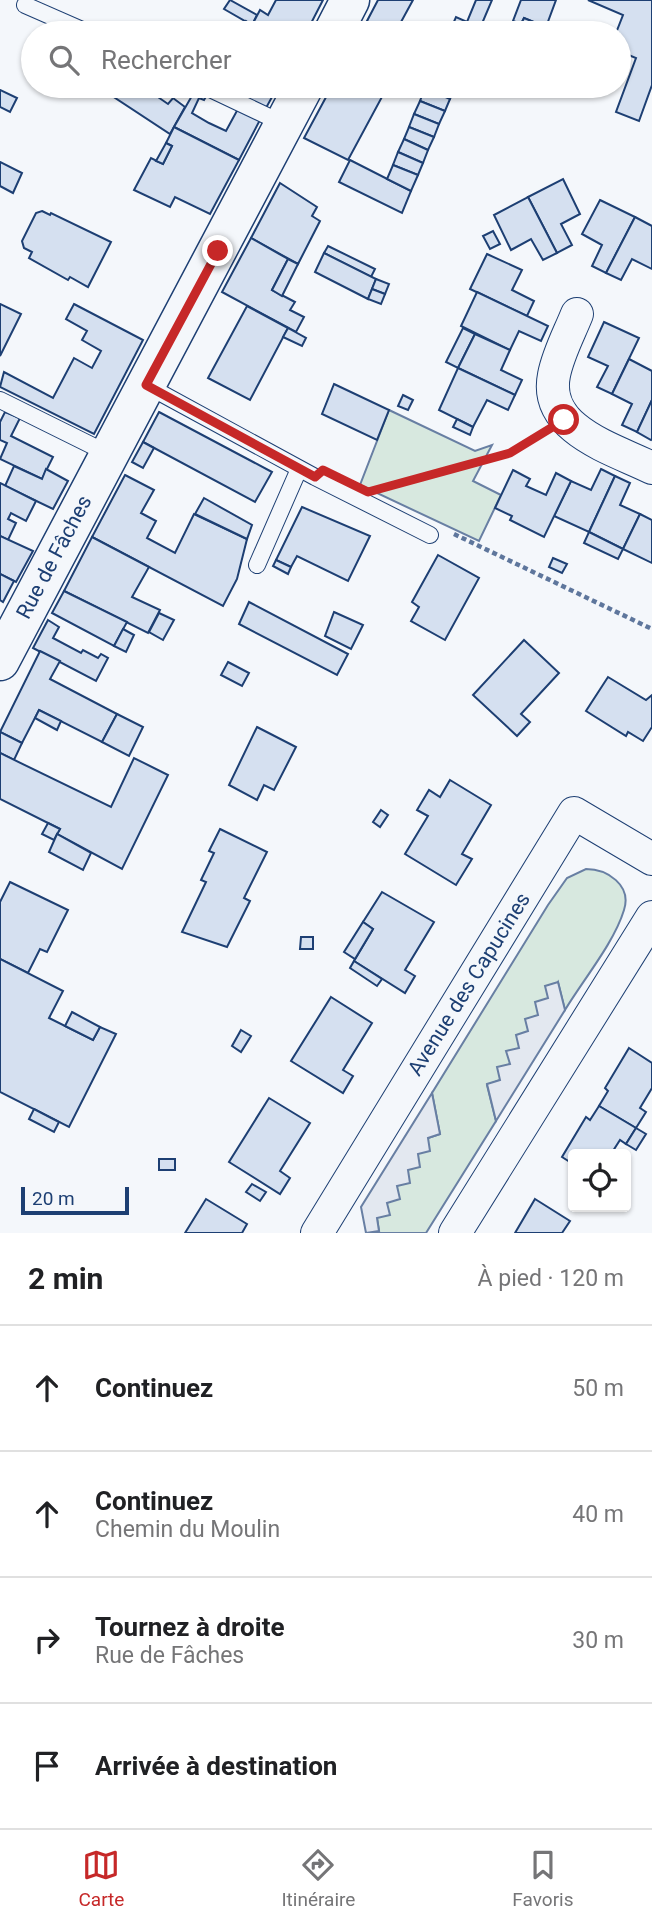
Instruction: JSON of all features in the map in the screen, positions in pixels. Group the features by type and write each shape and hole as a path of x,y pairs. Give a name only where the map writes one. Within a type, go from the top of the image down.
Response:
{"street":[{"path":"339,21 350,0"},
{"name":"Rue de Fâches","path":"0,660 298,98"},
{"path":"578,314 553,378 553,398 564,420 582,434 652,468"},
{"name":"Avenue des Capucines","path":"317,1233 575,813 652,859"},
{"path":"455,1233 652,917"}],"lane":[{"path":"25,5 62,21"},
{"path":"229,98 284,124"},
{"path":"146,385 299,469 430,535"},
{"path":"0,400 109,454"},
{"path":"257,565 299,469"}],"path":[{"path":"386,487 510,453 564,420"},
{"path":"448,531 652,629"}],"shaded area":[{"path":"389,410 475,451 492,445 473,481 501,495 479,541 360,485"},
{"path":"586,869 609,875 621,886 624,893 624,910 606,948 565,1010 558,982 500,1080 487,1085 496,1121 426,1233 369,1233 379,1231 377,1218 428,1138 440,1134 432,1093 548,905 567,878"},
{"path":"558,982 565,1010 496,1121 487,1084 500,1080 497,1067 510,1064 506,1051 519,1048 516,1035 528,1031 525,1019 538,1015 535,1002 548,998 545,986"},
{"path":"432,1093 440,1134 428,1138 430,1151 418,1154 420,1167 408,1170 410,1183 397,1186 400,1199 387,1203 390,1215 377,1218 379,1231 366,1233 361,1207"}],"building":[{"path":"230,0 257,15 254,21 245,21 224,9"},
{"path":"276,0 323,0 312,21 254,21 260,10 268,15"},
{"path":"378,0 413,0 402,21 367,21"},
{"path":"476,0 492,0 483,21 467,21"},
{"path":"521,0 556,0 548,21 524,18 522,21 513,21"},
{"path":"588,0 652,0 652,85 639,121 616,112 621,98 631,98 631,72 636,58 631,56 631,21 621,21 623,15"},
{"path":"0,90 17,98 10,112 0,107"},
{"path":"115,98 159,98 168,104 173,98 185,107 170,134"},
{"path":"191,98 199,98 192,113 226,131 239,107 261,118 239,160 174,127"},
{"path":"247,98 271,98 266,108"},
{"path":"326,98 381,98 348,160 304,138"},
{"path":"421,98 450,99 445,111 420,101"},
{"path":"420,101 445,111 439,124 414,114"},
{"path":"414,114 439,124 434,137 409,127"},
{"path":"174,127 239,160 210,214 175,197 170,207 134,190 151,158 163,164 172,146 166,143"},
{"path":"409,127 434,137 428,150 404,139"},
{"path":"404,139 428,150 423,163 398,152"},
{"path":"166,143 172,146 163,164 156,161"},
{"path":"398,152 423,163 418,175 393,165"},
{"path":"350,160 411,191 402,213 339,182"},
{"path":"0,162 22,173 13,193 0,186"},
{"path":"393,165 418,175 411,191 387,179"},
{"path":"563,179 580,214 561,224 572,245 557,253 528,197"},
{"path":"280,183 317,207 312,216 320,221 298,264 251,238"},
{"path":"528,197 557,253 543,260 531,239 511,250 494,215"},
{"path":"600,200 635,217 606,273 592,266 602,245 582,234"},
{"path":"42,211 111,242 88,287 70,277 68,280 29,258 32,252 24,248 22,241 36,213"},
{"path":"635,217 652,226 652,269 632,259 621,280 606,273"},
{"path":"493,231 500,244 490,249 483,236"},
{"path":"251,238 288,259 272,290 295,302 290,310 304,317 296,332 222,292"},
{"path":"328,246 375,269 371,277 324,253"},
{"path":"324,253 376,279 368,299 315,272"},
{"path":"487,254 522,270 512,290 534,301 527,316 470,289"},
{"path":"288,259 298,264 282,296 272,290"},
{"path":"376,279 389,284 385,294 372,289"},
{"path":"372,289 385,294 381,304 368,299"},
{"path":"477,292 548,326 541,341 519,331 510,350 461,326"},
{"path":"0,304 21,314 0,356"},
{"path":"74,304 143,340 94,434 0,387 4,372 53,398 74,358 92,368 101,351 82,340 87,331 66,319"},
{"path":"247,306 288,328 250,400 208,378"},
{"path":"604,322 639,338 612,394 597,387 608,366 588,357"},
{"path":"288,328 306,338 302,346 283,337"},
{"path":"463,328 475,334 458,368 446,362"},
{"path":"475,334 510,350 501,370 522,380 515,395 458,368"},
{"path":"629,359 652,371 652,400 637,432 622,425 632,404 612,394"},
{"path":"458,368 515,395 508,410 487,400 473,427 439,410"},
{"path":"334,384 389,410 377,440 322,414"},
{"path":"403,395 413,400 408,410 398,406"},
{"path":"652,400 652,439 651,440 637,432"},
{"path":"5,412 20,418 11,436 53,457 42,479 0,459 7,443 0,440 0,422"},
{"path":"159,412 272,472 255,502 143,442"},
{"path":"457,419 473,427 470,435 453,427"},
{"path":"143,442 154,448 143,468 132,462"},
{"path":"14,466 42,479 46,469 68,481 53,509 5,486"},
{"path":"601,469 615,476 589,532 554,516 571,481 591,490"},
{"path":"513,470 530,479 526,486 546,495 556,473 571,481 544,537 510,520 512,516 495,508"},
{"path":"125,475 154,490 141,513 156,521 147,538 175,553 194,514 247,539 237,579 223,606 92,537"},
{"path":"615,476 630,483 620,505 640,514 623,549 589,532"},
{"path":"0,483 36,501 26,521 11,513 8,519 16,523 8,540 0,536"},
{"path":"204,498 252,525 247,539 195,514"},
{"path":"302,507 370,536 348,581 297,556 291,567 276,560"},
{"path":"640,514 652,520 652,563 623,549"},
{"path":"589,532 623,549 618,559 584,543"},
{"path":"0,536 33,551 16,582 0,574"},
{"path":"92,537 149,567 132,597 160,610 148,633 64,591"},
{"path":"438,555 479,578 445,640 411,621 419,607 412,602"},
{"path":"553,558 567,564 562,573 549,567"},
{"path":"276,560 291,567 288,574 273,566"},
{"path":"0,574 14,581 3,602 0,600"},
{"path":"64,591 127,622 114,646 52,613"},
{"path":"249,602 348,654 337,675 239,624"},
{"path":"334,612 363,625 351,649 325,636"},
{"path":"159,613 174,620 163,640 149,632"},
{"path":"48,620 59,627 53,638 81,653 83,650 98,658 101,654 108,658 96,681 33,648"},
{"path":"123,629 134,635 126,652 114,646"},
{"path":"524,640 559,673 521,714 530,722 517,736 473,695"},
{"path":"40,651 60,661 50,679 117,714 102,742 39,710 22,743 0,732"},
{"path":"228,662 249,673 242,686 221,675"},
{"path":"608,677 646,700 652,695 652,727 643,741 628,732 626,736 586,711"},
{"path":"39,710 61,721 57,730 35,718"},
{"path":"117,714 143,727 129,756 102,742"},
{"path":"257,727 296,747 274,790 264,785 257,800 229,785"},
{"path":"0,732 22,743 14,760 0,753"},
{"path":"0,753 111,807 134,758 168,775 122,869 57,834 60,829 0,799"},
{"path":"450,780 491,805 462,854 472,859 456,885 405,854 428,816 417,810 429,790 440,797"},
{"path":"381,810 388,815 380,827 373,822"},
{"path":"48,823 60,829 54,840 42,834"},
{"path":"220,829 267,852 244,898 250,901 227,947 182,932 206,882 201,880 214,853 209,851"},
{"path":"57,834 91,853 83,870 49,852"},
{"path":"10,882 68,910 47,952 40,949 28,973 0,959 0,902"},
{"path":"382,892 434,922 405,970 415,976 405,993 354,961 373,929 363,922"},
{"path":"363,922 373,929 355,959 344,952"},
{"path":"301,937 313,937 313,949 300,949"},
{"path":"0,959 63,991 49,1018 93,1040 100,1027 116,1034 69,1127 0,1092"},
{"path":"354,961 382,979 377,986 350,968"},
{"path":"331,997 372,1023 343,1070 353,1076 343,1093 291,1061"},
{"path":"72,1012 100,1027 93,1040 65,1026"},
{"path":"241,1030 251,1036 241,1052 232,1046"},
{"path":"629,1048 652,1063 652,1088 640,1108 646,1112 636,1128 599,1106 608,1091 605,1088"},
{"path":"269,1098 310,1123 280,1171 290,1178 280,1194 229,1162"},
{"path":"599,1106 636,1128 626,1144 620,1140 614,1149 568,1149 568,1161 562,1157 586,1117 590,1120"},
{"path":"34,1109 59,1122 54,1132 29,1119"},
{"path":"636,1128 646,1134 636,1150 626,1144"},
{"path":"159,1159 175,1159 175,1170 159,1170"},
{"path":"252,1184 266,1192 260,1201 246,1192"},
{"path":"206,1199 247,1224 242,1233 185,1233"},
{"path":"535,1199 570,1221 562,1233 515,1233"}],"route":[{"path":"218,251 146,385 315,477 323,470 368,492 510,453 564,420"}]}
